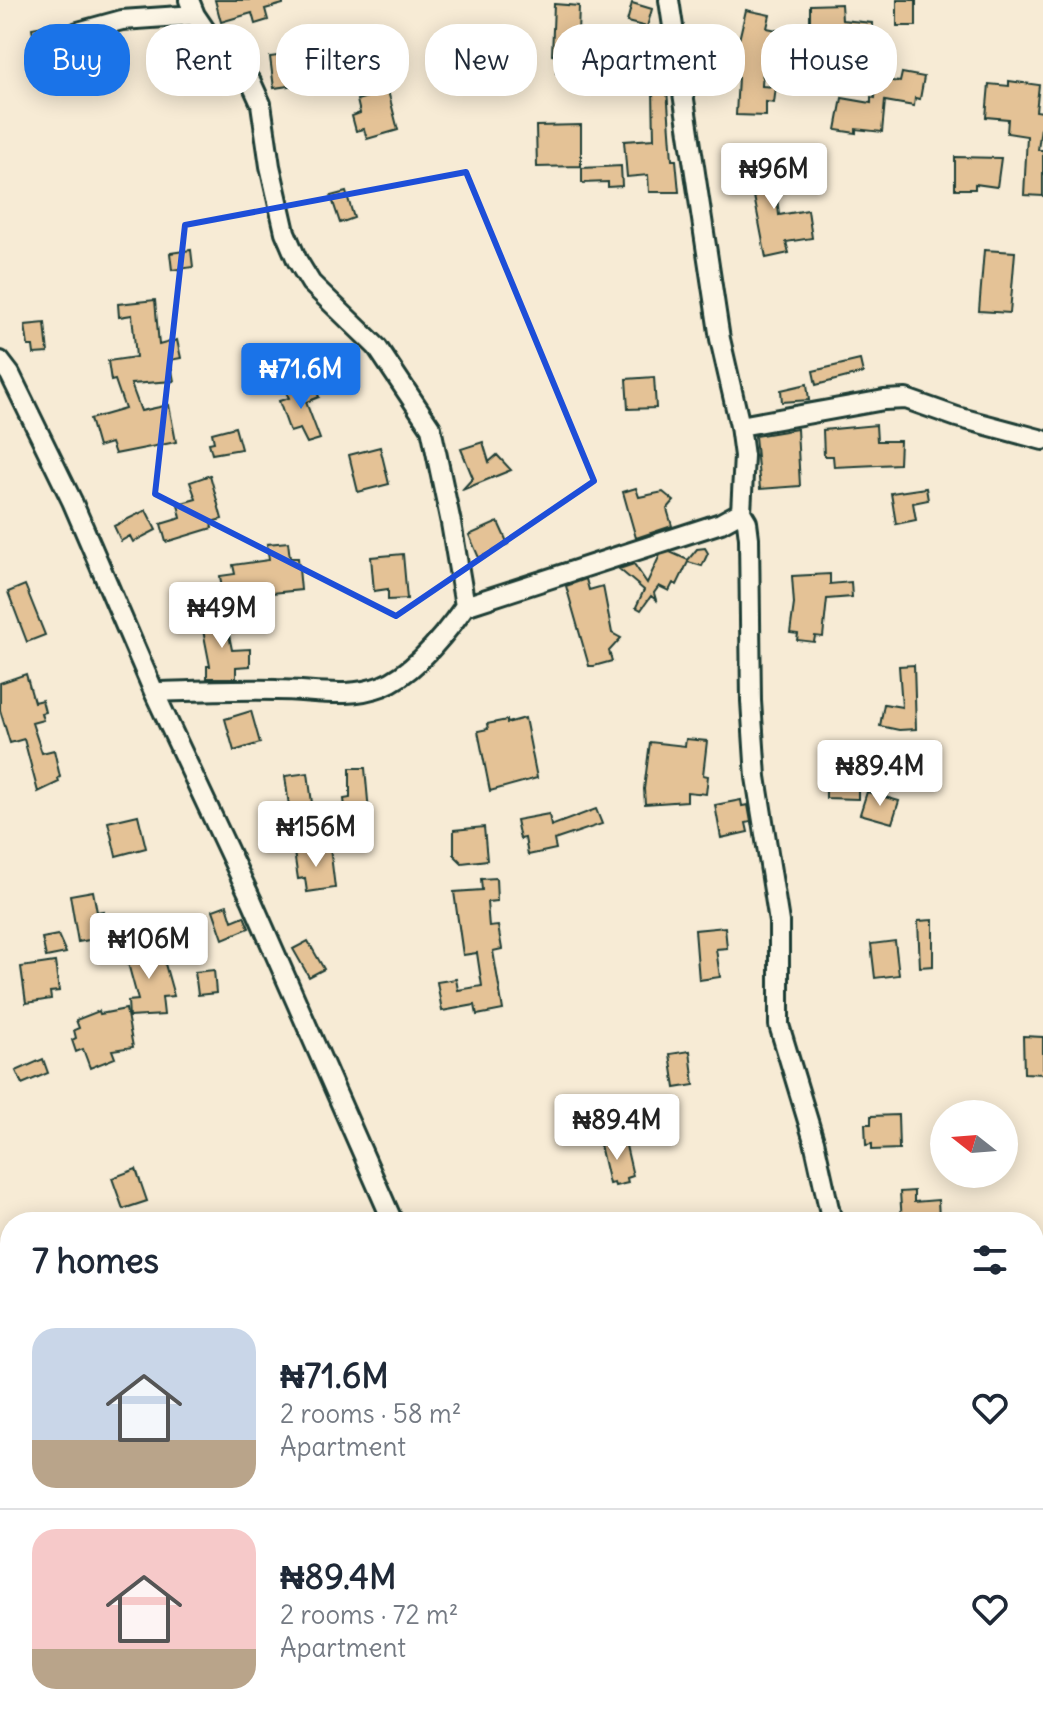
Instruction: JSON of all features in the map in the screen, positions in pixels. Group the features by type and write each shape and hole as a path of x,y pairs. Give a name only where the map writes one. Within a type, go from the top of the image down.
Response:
{"street":[{"path":"669,0 720,339 744,456 741,512 747,522 749,538 751,701 756,777 779,922 779,1025 814,1141 830,1212"},
{"path":"107,24 192,8 218,49 251,82 261,104 270,166 285,232 297,260 311,283 377,347 431,428 465,606"},
{"path":"3,370 72,501 154,692 252,901 389,1212"},
{"path":"740,426 884,400 906,399 957,417 1043,440"},
{"path":"154,692 278,690 347,694 383,686 419,661 448,631 465,606 721,523 741,512"}],"highlighted area":[{"path":"466,172 594,481 396,616 155,494 185,225"}],"building":[{"path":"215,0 283,0 283,4 265,9 268,20 255,24 252,13 221,22"},
{"path":"897,0 916,0 916,26 897,24"},
{"path":"632,3 652,9 648,24 627,22"},
{"path":"554,4 579,6 578,24 553,24"},
{"path":"841,4 842,20 872,24 804,24 810,23 810,5"},
{"path":"746,10 770,15 768,24 761,24 761,96 775,96 774,103 766,102 766,116 736,115 737,96 745,96 743,24"},
{"path":"276,56 276,88 274,88 270,57"},
{"path":"902,73 924,77 920,99 915,98 914,106 885,101 882,132 836,130 842,98 871,103 871,97 897,96 897,82 900,82"},
{"path":"1009,81 1039,85 1036,111 1043,112 1038,150 1043,150 1043,196 1024,195 1027,136 1007,133 1008,119 986,117 989,84 1009,86"},
{"path":"389,96 398,130 367,139 364,129 356,131 352,116 360,113 357,100"},
{"path":"653,96 667,96 672,160 676,160 679,192 649,192 648,175 627,177 624,141 654,139"},
{"path":"581,125 581,166 537,167 536,126"},
{"path":"955,157 1001,158 997,187 975,184 975,189 955,189"},
{"path":"773,160 779,215 808,210 812,238 786,242 789,253 766,258 754,196 749,196 746,163"},
{"path":"621,166 622,186 608,187 608,182 582,183 582,168"},
{"path":"346,192 354,218 340,223 331,196"},
{"path":"191,250 193,267 172,270 170,253"},
{"path":"984,250 1015,252 1010,313 979,311"},
{"path":"155,300 159,345 177,340 181,358 170,360 174,381 131,384 141,411 169,405 176,442 115,454 111,443 98,447 90,419 125,409 115,380 111,381 108,361 136,357 132,315 119,317 118,304"},
{"path":"45,323 48,353 34,354 33,346 28,346 25,325"},
{"path":"860,360 863,373 816,385 813,371"},
{"path":"654,377 656,408 628,409 626,379"},
{"path":"313,381 319,397 306,402 320,439 307,443 300,429 290,432 279,401 289,398 286,392"},
{"path":"807,384 809,400 782,402 781,390"},
{"path":"876,425 877,441 900,441 899,464 834,467 833,456 824,456 823,430"},
{"path":"235,427 241,449 212,454 209,443 214,442 212,433"},
{"path":"797,429 800,486 760,489 755,436"},
{"path":"483,442 489,462 497,455 511,470 462,490 473,478 461,449"},
{"path":"380,447 389,484 358,492 349,455"},
{"path":"210,475 222,519 211,522 212,528 166,542 161,524 181,518 178,504 196,499 190,482"},
{"path":"636,488 639,497 663,492 674,501 667,509 672,526 636,538 623,492"},
{"path":"926,488 928,500 913,503 916,520 896,524 891,493"},
{"path":"146,510 156,530 133,542 130,536 121,541 114,526"},
{"path":"498,522 508,544 479,558 469,535"},
{"path":"288,542 290,558 298,558 301,590 262,594 263,604 225,609 220,576 235,574 233,565 269,560 267,544"},
{"path":"705,548 708,553 702,566 688,562 677,585 673,583 669,591 659,586 654,593 656,600 651,596 641,610 636,607 644,590 619,569 634,564 647,583 660,555 670,552 688,560 697,549"},
{"path":"403,554 407,599 388,600 388,589 374,591 371,557"},
{"path":"830,574 830,584 851,582 852,597 827,599 823,637 815,636 814,642 797,640 798,634 790,633 794,604 792,576"},
{"path":"586,579 589,590 603,586 612,633 621,638 609,651 612,661 594,666 589,666 566,586"},
{"path":"25,585 45,635 27,642 8,592"},
{"path":"225,615 232,650 250,649 250,666 236,667 236,678 207,678 207,666 210,666 201,620"},
{"path":"914,665 916,729 899,730 880,726 884,704 902,707 899,666"},
{"path":"26,674 34,702 42,700 45,712 41,713 43,720 32,723 42,753 54,750 60,777 59,782 38,792 24,739 10,743 0,710 0,683"},
{"path":"251,711 260,743 234,751 225,719"},
{"path":"525,718 537,778 490,791 478,731 488,729 487,724"},
{"path":"686,739 707,741 703,775 708,776 706,794 687,792 687,801 645,804 650,742 685,746"},
{"path":"350,768 365,768 369,812 346,815 344,799 350,798"},
{"path":"308,773 314,818 291,821 285,776"},
{"path":"826,778 858,779 858,799 826,798"},
{"path":"867,792 899,801 892,823 860,814"},
{"path":"741,800 742,806 748,805 751,822 746,823 748,832 721,838 715,805"},
{"path":"596,809 602,824 554,840 556,849 528,855 525,838 520,839 516,820 549,814 551,826"},
{"path":"138,815 146,848 116,856 108,822"},
{"path":"484,827 487,860 462,863 454,855 454,830"},
{"path":"330,847 335,888 307,892 305,878 298,879 294,852"},
{"path":"496,878 497,901 487,902 489,927 498,926 502,949 493,951 503,1010 477,1015 475,1005 442,1011 437,982 456,979 458,990 482,986 477,953 463,955 454,892 482,890 481,879"},
{"path":"93,891 97,912 103,911 106,928 99,929 100,938 78,942 70,895"},
{"path":"227,905 232,921 244,916 249,928 223,939 213,910"},
{"path":"933,920 933,966 920,967 918,921"},
{"path":"725,927 727,948 716,949 720,977 699,980 695,930"},
{"path":"58,935 66,953 46,957 42,938"},
{"path":"149,941 151,948 160,946 174,996 162,997 164,1015 129,1017 128,1001 138,1000 126,956 136,953 134,946"},
{"path":"308,941 324,969 309,977 293,949"},
{"path":"895,941 899,975 875,978 871,944"},
{"path":"55,962 59,991 50,992 51,999 26,1003 21,967"},
{"path":"214,970 216,993 198,995 195,972"},
{"path":"126,1009 133,1047 112,1050 115,1058 90,1068 83,1049 76,1052 72,1040 76,1038 74,1030 79,1028 76,1020 99,1011 100,1014"},
{"path":"1023,1036 1043,1037 1043,1074 1024,1073"},
{"path":"690,1051 694,1085 675,1088 670,1054"},
{"path":"43,1059 48,1073 22,1084 16,1071"},
{"path":"898,1115 899,1149 872,1150 872,1144 866,1145 865,1124 871,1124 871,1116"},
{"path":"624,1137 633,1176 627,1178 628,1183 615,1186 614,1183 609,1184 600,1145"},
{"path":"136,1169 147,1201 123,1209 112,1178"},
{"path":"914,1191 914,1202 938,1200 939,1212 901,1212 900,1192"}]}
